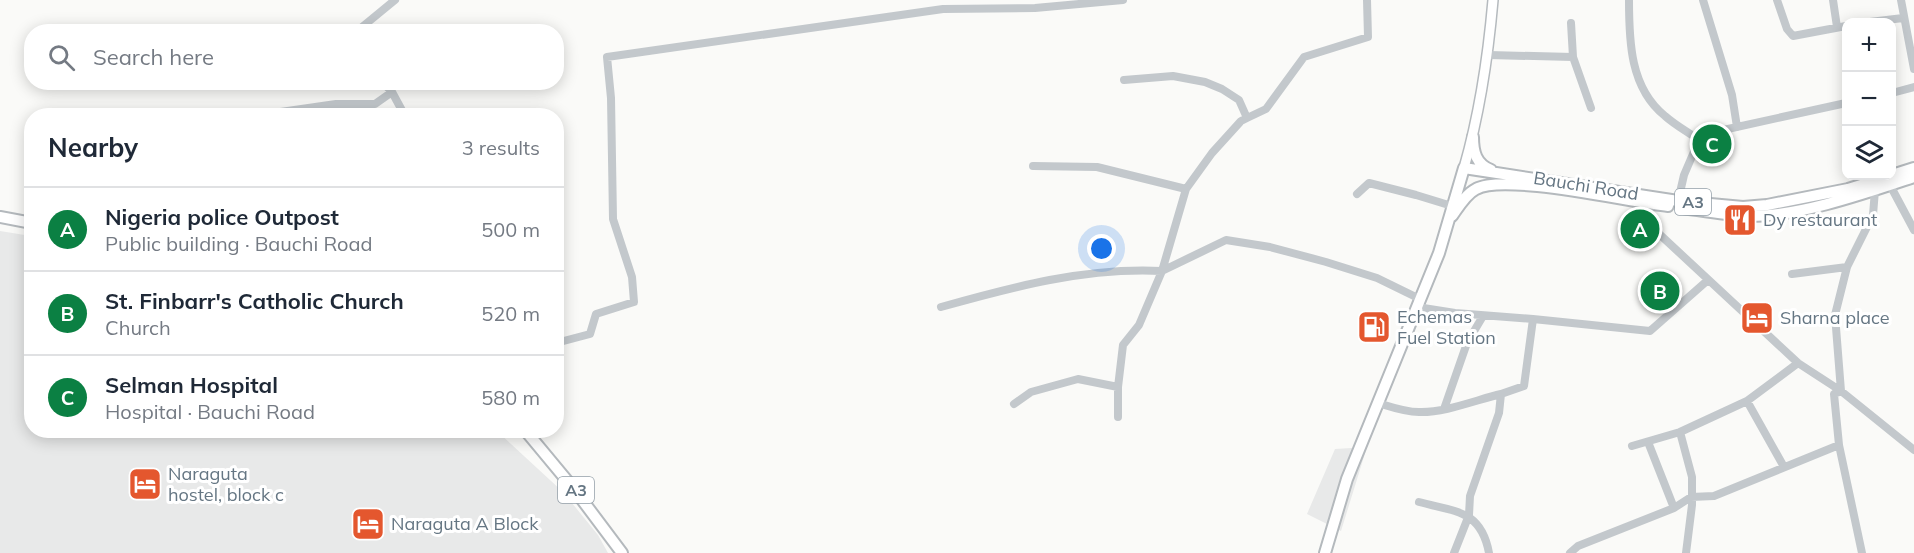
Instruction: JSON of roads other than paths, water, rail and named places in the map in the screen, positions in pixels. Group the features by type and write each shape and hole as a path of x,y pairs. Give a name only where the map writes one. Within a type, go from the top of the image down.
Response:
{"highway":[{"path":"1473,136 1474,151 1478,161 1494,172"},
{"name":"A3","path":"1325,553 1347,479 1439,253 1464,168 1494,172"},
{"name":"Bauchi Road","path":"1896,176 1914,168"},
{"name":"Bauchi Road","path":"1494,172 1678,201 1743,207 1767,206 1882,180"},
{"name":"Bauchi Road","path":"1896,178 1914,177"},
{"name":"Bauchi Road","path":"1448,221 1467,195 1475,189 1495,184 1520,184 1716,213 1760,215 1805,209 1875,190 1888,180"},
{"path":"0,218 24,222"},
{"name":"A3","path":"532,438 622,553"}],"main road":[{"path":"1464,168 1473,136 1489,56 1493,0"}],"street":[{"path":"366,24 395,0"},
{"path":"564,341 590,334 596,314 634,302 632,277 613,219 611,98 607,57 943,9 1035,8 1123,0"},
{"path":"1118,417 1118,387 1123,345 1139,325 1162,271 1186,189 1212,153 1241,121 1266,108 1304,57 1368,37 1367,0"},
{"path":"1629,0 1629,42 1636,74 1647,95 1663,115 1699,140"},
{"path":"1703,0 1732,94 1737,127"},
{"path":"1777,0 1787,29 1793,36 1842,26"},
{"path":"1833,0 1837,27"},
{"path":"1901,0 1903,18 1910,29 1914,69"},
{"path":"1896,19 1903,18"},
{"path":"1571,23 1573,57 1591,108"},
{"path":"1489,56 1573,57"},
{"path":"1124,80 1173,76 1205,82 1239,100 1247,118"},
{"path":"1896,92 1914,87"},
{"path":"308,108 336,104 375,104 392,92 401,108"},
{"path":"1678,201 1684,175 1699,140 1706,134 1842,104"},
{"path":"1033,166 1097,167 1186,189"},
{"path":"1891,180 1914,230"},
{"path":"1357,194 1369,183 1452,206"},
{"path":"1841,391 1836,315 1847,267 1873,215 1875,190"},
{"path":"1651,204 1649,214 1656,231 1708,280 1798,363 1841,391 1914,450"},
{"path":"941,307 1055,278 1138,270 1162,271 1226,240 1270,247 1377,278 1419,303 1483,316 1650,331 1708,280"},
{"path":"1792,274 1847,267"},
{"path":"1444,409 1467,343 1483,316"},
{"path":"1378,403 1418,412 1444,409 1524,386 1533,320"},
{"path":"1632,446 1680,432 1747,401 1798,363"},
{"path":"1014,404 1032,392 1078,379 1118,387"},
{"path":"1841,391 1834,394 1839,445 1862,553"},
{"path":"1454,553 1469,515 1470,496 1499,413 1501,394"},
{"path":"1747,401 1784,467"},
{"path":"1680,432 1692,477 1686,553"},
{"path":"1648,441 1674,508"},
{"path":"1570,553 1578,546 1674,508 1691,497 1714,496 1839,445"},
{"path":"1419,502 1469,515 1486,536 1489,553"}],"place":[{"name":"Selman Hospital","path":"1712,144"},
{"name":"Dy restaurant","path":"1740,220"},
{"name":"Nigeria police Outpost","path":"1640,229"},
{"name":"St. Finbarr's Catholic Church","path":"1660,291"},
{"name":"Sharna place","path":"1757,318"},
{"name":"Echemas Fuel Station","path":"1374,327"},
{"name":"Naraguta hostel, block c","path":"145,484"},
{"name":"Naraguta A Block","path":"368,524"}]}
